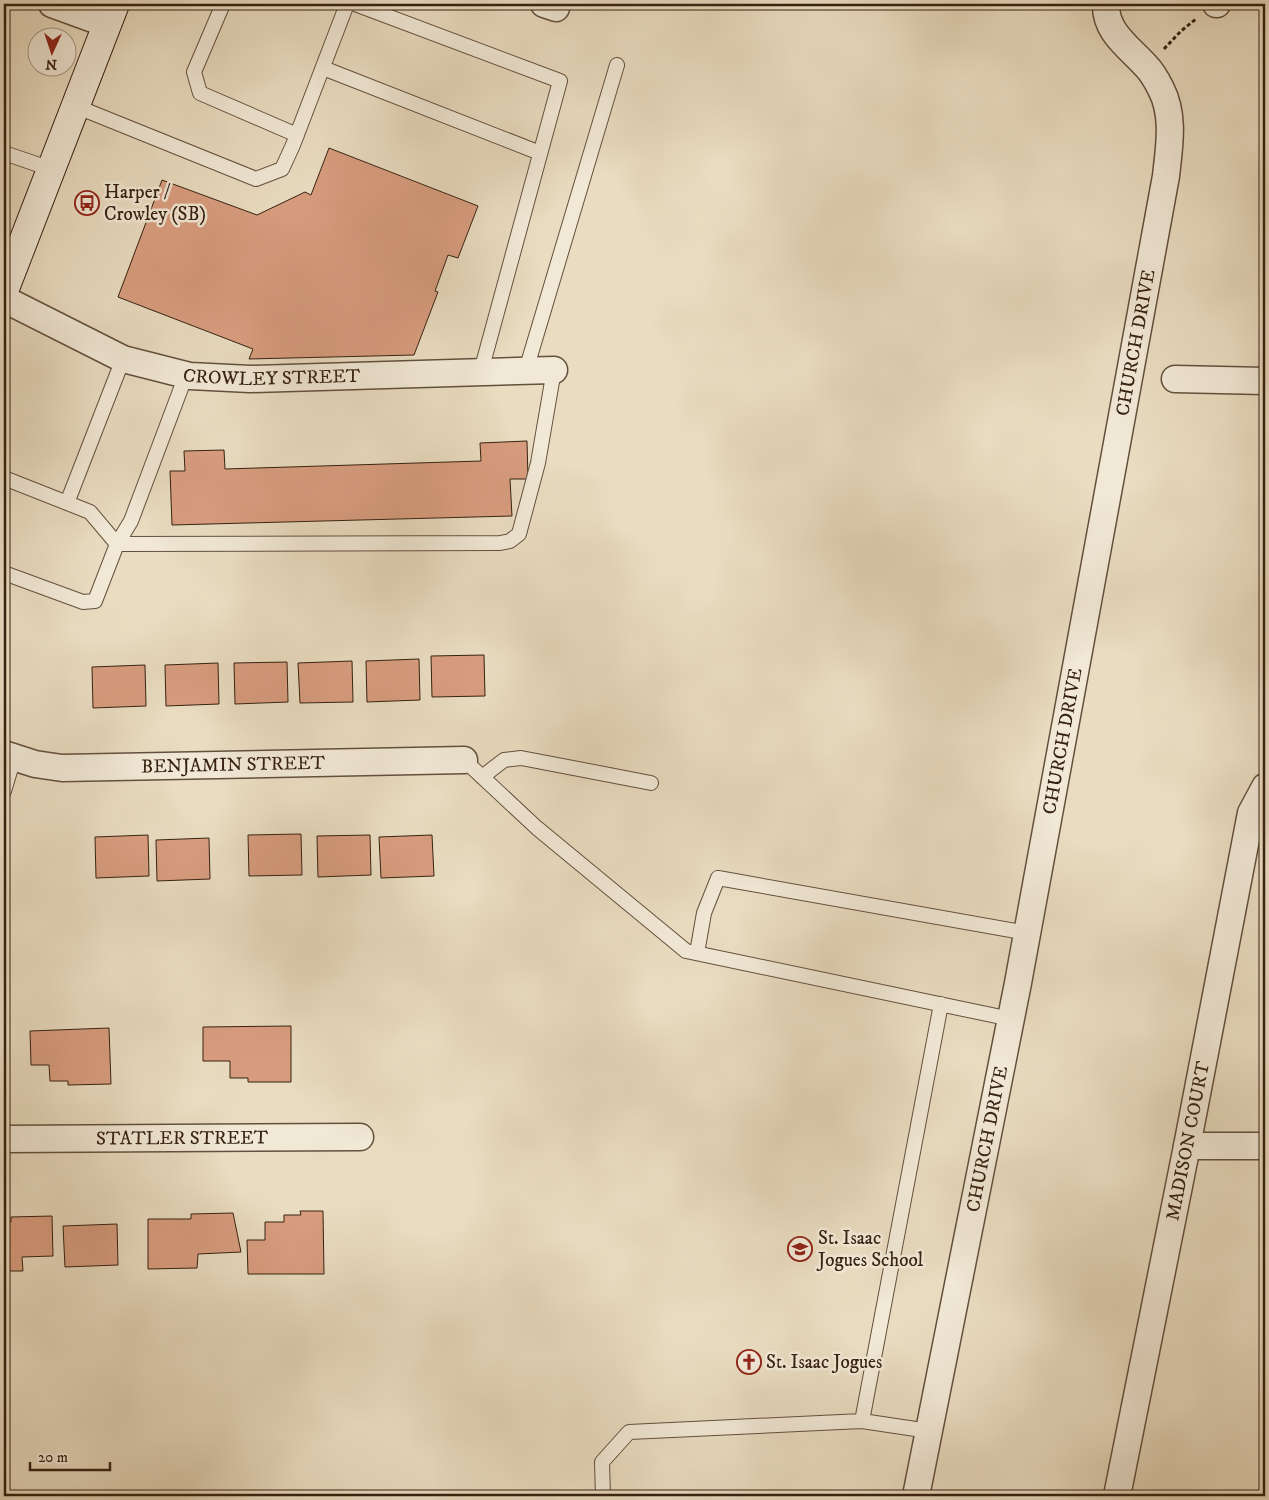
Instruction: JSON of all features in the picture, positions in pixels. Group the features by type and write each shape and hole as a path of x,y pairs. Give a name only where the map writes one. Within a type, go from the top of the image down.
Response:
{"main road":[{"path":"4,291 111,14"}],"street":[{"path":"52,4 111,14"},
{"name":"CHURCH DRIVE","path":"916,1496 1011,1019 1166,176 1170,135 1168,112 1162,91 1148,68 1117,37 1105,13 1106,4"},
{"name":"CROWLEY STREET","path":"4,299 123,359 186,375 250,379 554,370"},
{"path":"1175,379 1265,381"},
{"name":"BENJAMIN STREET","path":"9,756 35,764 62,768 473,768"},
{"name":"MADISON COURT","path":"1117,1496 1251,812 1265,787"},
{"name":"STATLER STREET","path":"4,1139 360,1137"},
{"path":"1187,1146 1265,1146"}],"lane":[{"path":"223,4 194,72 200,93 297,135"},
{"path":"75,106 256,179 282,169 347,4"},
{"path":"355,4 560,80 481,371"},
{"path":"526,370 617,65"},
{"path":"323,68 540,153"},
{"path":"4,153 51,169"},
{"path":"66,503 123,359"},
{"path":"4,478 90,512 117,544 500,544 510,541 518,534 538,463 554,370"},
{"path":"4,573 83,602 95,601 117,544 131,522 186,375"},
{"path":"4,791 9,756"},
{"path":"473,768 504,760 521,758 651,783"},
{"path":"473,768 537,828 686,951 1011,1019"},
{"path":"697,952 704,913 718,878 1027,933"},
{"path":"862,1421 940,1004"},
{"path":"603,1496 602,1462 629,1432 862,1421 929,1431"}],"path":[{"path":"1148,68 1181,31 1217,4"}],"building":[{"path":"329,148 478,206 458,258 448,255 435,291 438,292 414,355 249,359 253,349 118,297 162,180 257,215 305,192 311,195"},
{"path":"527,441 528,479 510,479 512,516 172,525 170,471 185,471 184,451 224,450 225,469 481,461 480,443"},
{"path":"484,655 485,696 432,697 431,656"},
{"path":"419,659 420,700 367,702 366,661"},
{"path":"352,661 353,702 300,703 298,663"},
{"path":"287,662 288,702 235,704 234,663"},
{"path":"218,663 219,704 166,706 165,665"},
{"path":"145,665 146,706 93,708 92,667"},
{"path":"301,834 302,875 249,876 248,835"},
{"path":"148,835 149,876 96,878 95,837"},
{"path":"370,835 371,875 318,877 317,836"},
{"path":"432,835 434,876 381,878 379,837"},
{"path":"209,838 210,879 157,881 156,840"},
{"path":"291,1026 291,1082 248,1082 248,1078 230,1078 230,1061 203,1061 203,1027"},
{"path":"109,1028 111,1084 68,1085 68,1081 50,1081 49,1065 31,1065 30,1031"},
{"path":"300,1211 323,1211 324,1274 248,1274 247,1240 265,1240 265,1222 284,1222 284,1215 301,1215"},
{"path":"233,1213 241,1252 198,1254 197,1268 148,1269 148,1219 191,1219 191,1214"},
{"path":"52,1216 53,1256 22,1257 23,1271 4,1271 4,1222 11,1222 11,1217"},
{"path":"117,1224 118,1265 65,1267 63,1226"}],"place":[{"name":"Harper / Crowley (SB)","path":"87,203"},
{"name":"St. Isaac Jogues School","path":"800,1249"},
{"name":"St. Isaac Jogues","path":"749,1362"}]}
